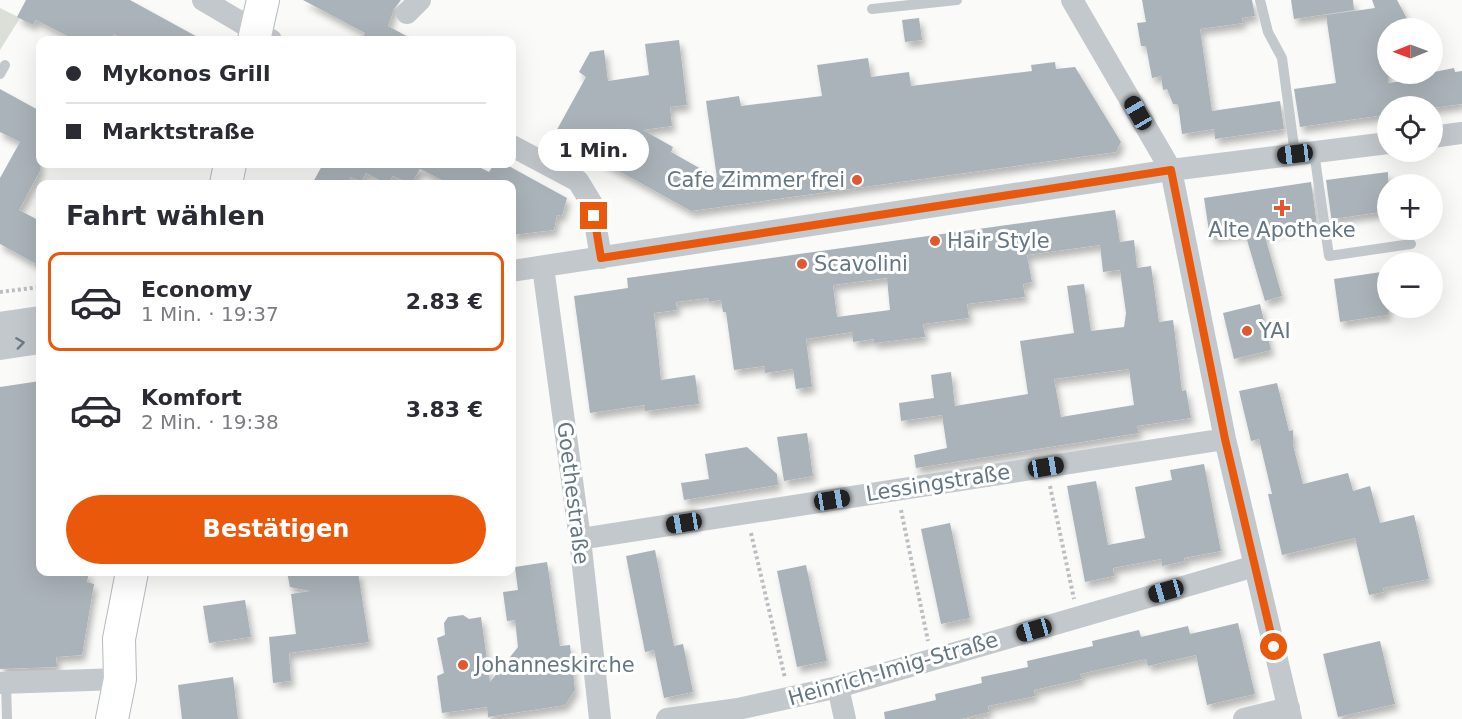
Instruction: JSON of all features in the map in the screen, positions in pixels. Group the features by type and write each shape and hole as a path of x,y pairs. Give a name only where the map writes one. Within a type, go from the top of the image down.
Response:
{"main road":[{"path":"251,30 263,0"},
{"path":"120,679 119,639 131,576"},
{"path":"112,719 120,679 136,643 149,576"}],"street":[{"path":"203,0 251,30"},
{"path":"1072,0 1171,170 1225,439 1290,714 1244,719"},
{"path":"1443,136 1462,133"},
{"path":"516,270 1171,170 1377,144"},
{"path":"516,148 578,181 592,204 601,258"},
{"name":"Goethestraße","path":"543,267 580,539 600,719"},
{"path":"0,326 36,321"},
{"path":"0,346 36,341"},
{"name":"Lessingstraße","path":"580,539 1225,439"},
{"name":"Heinrich-Imig-Straße","path":"667,719 790,699 837,687 1255,566"},
{"path":"3,683 120,679"},
{"path":"837,687 845,719"}],"lane":[{"path":"872,9 957,0"},
{"path":"1260,0 1268,32 1282,58 1329,256 1411,244"},
{"path":"3,683 7,719"}],"path":[{"path":"0,292 36,288"},
{"path":"1046,467 1077,617"},
{"path":"896,490 932,659"},
{"path":"747,513 790,699"}],"shaded area":[{"path":"0,8 20,18 0,50"}],"building":[{"path":"26,0 130,0 196,36 118,36 114,34 113,36 67,36 36,20 33,25 17,17"},
{"path":"303,0 401,0 394,9 388,26 407,36 363,36 365,33"},
{"path":"1142,0 1252,0 1255,16 1242,18 1243,23 1200,29 1212,111 1280,101 1284,129 1215,139 1214,129 1182,134 1178,104 1173,104 1167,89 1163,90 1161,76 1152,78 1146,46 1141,46 1137,23 1146,22"},
{"path":"1291,0 1353,0 1354,10 1294,19"},
{"path":"1372,0 1397,0 1407,18 1377,18 1377,84 1443,84 1443,70 1454,68 1455,72 1462,71 1462,104 1443,107 1443,96 1377,96 1377,116 1300,127 1294,89 1336,83 1326,15 1375,8"},
{"path":"919,18 922,40 905,42 902,20"},
{"path":"679,40 687,105 670,107 672,126 643,130 673,147 671,152 717,178 706,101 739,96 741,106 822,96 817,65 868,58 871,77 909,72 911,86 1032,71 1031,65 1055,62 1056,69 1075,67 1121,142 1116,152 691,211 554,135 586,77 579,72 590,52 604,50 608,81 649,75 645,44"},
{"path":"0,89 36,109 36,168 40,168 40,171 19,210 36,219 36,264 0,244 0,178 20,142 0,132"},
{"path":"321,168 481,168 489,172 492,168 512,168 567,198 562,216 557,215 554,230 516,235 516,180 442,180 420,169 413,180 402,180 393,176 390,180 379,180 366,173 362,180 351,177 349,180 314,180"},
{"path":"1388,172 1388,174 1377,174 1377,213 1333,219 1332,223 1326,180"},
{"path":"1311,182 1317,225 1264,233 1282,296 1265,301 1245,233 1210,238 1204,198"},
{"path":"1115,210 1120,242 1134,240 1137,268 1151,266 1159,322 1173,320 1182,391 1186,390 1191,418 1137,426 1139,433 916,468 914,455 947,448 942,415 901,421 899,403 934,398 931,375 951,372 955,406 1028,394 1020,341 1074,333 1067,286 1084,284 1091,331 1124,327 1126,313 1120,270 1103,272 1100,245 1027,255 1032,282 1023,284 1025,297 967,304 969,318 923,324 925,337 874,343 874,339 853,342 852,332 806,339 812,387 796,389 793,369 765,373 765,366 734,370 726,312 723,312 721,300 709,302 708,298 676,302 677,310 654,313 661,380 695,375 699,404 645,411 645,405 590,413 574,296 628,288 627,278","holes":["887,278 890,310 837,317 833,285","1129,369 1134,405 1061,417 1054,379"]},
{"path":"1377,273 1377,317 1340,322 1334,279"},
{"name":"YAI","path":"1260,304 1271,350 1234,359 1223,313"},
{"path":"36,382 36,576 88,576 87,582 94,584 82,655 56,657 57,667 0,669 0,387"},
{"path":"1277,383 1289,431 1293,430 1293,445 1303,484 1348,473 1353,491 1370,486 1380,523 1414,515 1429,579 1383,588 1384,592 1369,595 1355,538 1282,555 1268,494 1272,494 1259,439 1251,441 1239,391"},
{"path":"807,433 813,476 784,481 777,437"},
{"path":"747,447 777,474 778,485 684,500 681,483 709,479 705,454"},
{"path":"1204,464 1221,551 1184,558 1185,561 1162,566 1161,559 1113,568 1114,576 1085,582 1067,486 1096,481 1108,545 1145,538 1135,487 1172,480 1170,470"},
{"path":"950,523 970,618 941,624 921,529"},
{"path":"655,550 674,646 683,644 693,692 664,698 654,650 645,652 626,556"},
{"path":"547,562 560,646 570,645 575,690 565,705 488,717 487,707 442,713 437,676 444,673 437,638 445,635 444,623 448,617 463,615 469,619 481,617 490,682 518,647 515,620 507,621 503,592 518,590 516,567"},
{"path":"806,565 827,661 797,667 777,571"},
{"path":"288,576 359,576 369,642 289,653 291,681 273,683 269,637 296,634 291,594 310,591 290,587"},
{"path":"245,600 251,637 209,643 203,606"},
{"path":"1238,623 1255,694 1207,705 1196,655 1148,666 1146,659 1080,674 1082,679 1034,690 1035,696 988,706 989,712 961,719 885,719 884,712 936,700 935,694 982,683 981,677 1028,667 1027,661 1093,646 1092,641 1139,630 1141,637 1188,626 1190,634"},
{"path":"1380,641 1395,704 1338,717 1323,654"},
{"path":"233,677 238,719 182,719 178,685"}],"place":[{"name":"Cafe Zimmer frei","path":"857,180"},
{"name":"Alte Apotheke","path":"1282,208"},
{"name":"Hair Style","path":"935,241"},
{"name":"Scavolini","path":"802,264"},
{"name":"YAI","path":"1247,331"},
{"name":"Johanneskirche","path":"463,665"}],"route":[{"path":"594,216 601,258 1171,170 1225,439 1274,647"}]}
